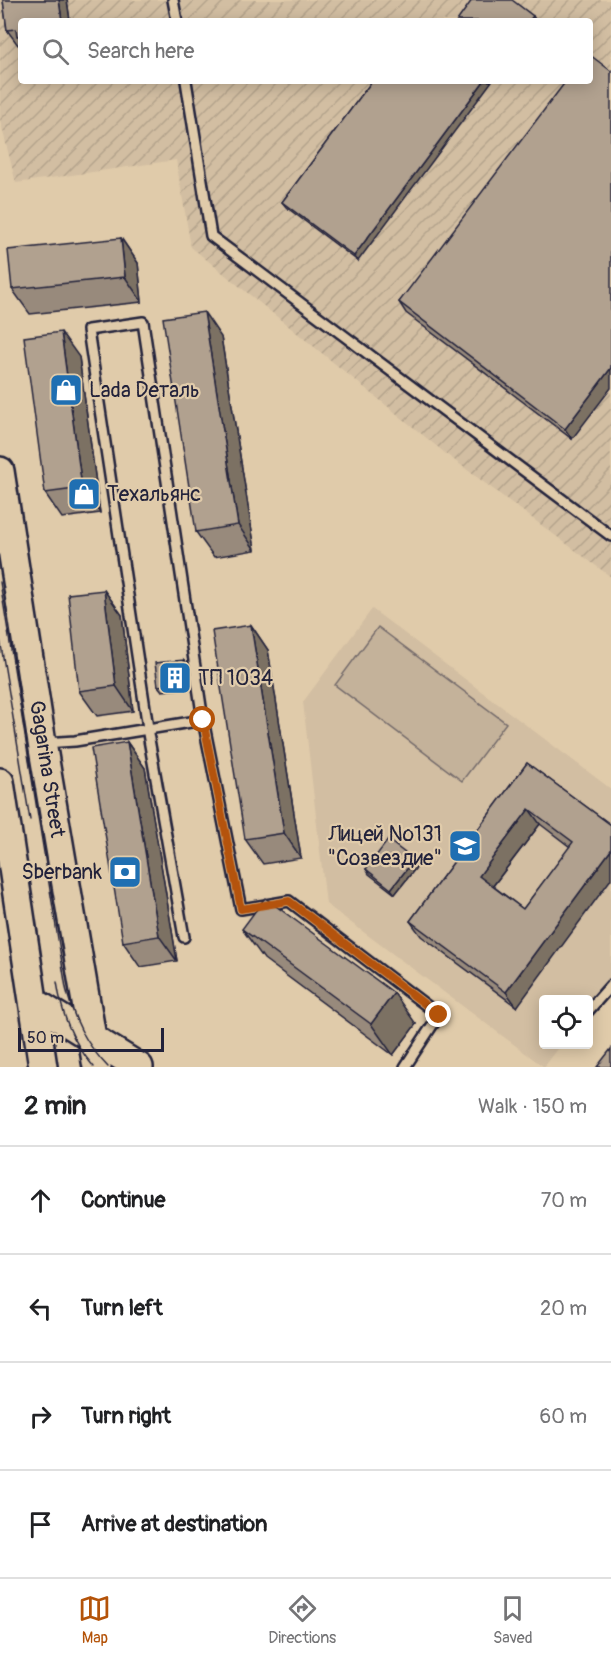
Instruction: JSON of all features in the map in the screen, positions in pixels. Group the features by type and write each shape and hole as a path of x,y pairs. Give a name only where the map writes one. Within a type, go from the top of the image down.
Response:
{"main road":[{"name":"Gagarina Street","path":"0,471 42,743 97,1067"},
{"path":"0,782 43,1067"},
{"path":"34,1002 139,1067"}],"lane":[{"path":"173,0 176,18"},
{"path":"186,84 211,236 611,536"},
{"path":"184,937 148,728 88,330 143,322 203,720 241,909 289,901 439,1015 405,1067"},
{"path":"42,743 75,741 203,720"},
{"path":"593,1005 611,985"}],"shaded area":[{"path":"0,0 611,0 611,577 450,457 191,247 176,160 16,183 0,120"},
{"name":"Лицей №131 \"Созвездие\"","path":"372,609 611,789 611,978 593,1003 593,995 539,995 539,1049 558,1049 544,1067 326,904 303,702"},
{"path":"378,627 506,723 462,781 335,685"}],"building":[{"path":"3,0 59,0 62,18 18,18 18,36 16,29 7,30"},
{"path":"472,0 512,0 533,16 531,18 459,18"},
{"path":"593,57 611,71 611,368 565,429 399,302 564,84 593,84"},
{"path":"370,84 482,84 354,256 282,202"},
{"path":"121,238 125,277 12,289 8,250"},
{"path":"204,312 238,525 196,532 163,318"},
{"path":"61,332 82,488 45,493 24,337"},
{"path":"104,590 116,686 79,691 68,594"},
{"path":"251,625 284,833 245,839 212,631"},
{"name":"ТП 1034","path":"184,660 187,682 158,686 155,663"},
{"path":"127,742 159,936 123,942 91,748"},
{"path":"527,763 611,825 611,850 506,992 410,921","holes":["529,809 573,842 523,909 479,876"]},
{"path":"388,840 414,860 391,889 366,869"},
{"path":"265,898 394,993 371,1024 242,929"},
{"path":"611,1049 611,1067 597,1067"}],"tram line":[{"path":"0,582 66,988 81,1030 108,1067"},
{"path":"0,639 30,820"},
{"path":"57,982 69,1027 86,1058 94,1067"}],"place":[{"name":"Lada Dеталь","path":"66,390"},
{"name":"Техальянс","path":"84,494"},
{"name":"ТП 1034","path":"175,678"},
{"name":"Лицей №131 \"Созвездие\"","path":"465,846"},
{"name":"Sberbank","path":"125,872"}],"route":[{"path":"203,720 241,909 289,901 439,1015"}]}
